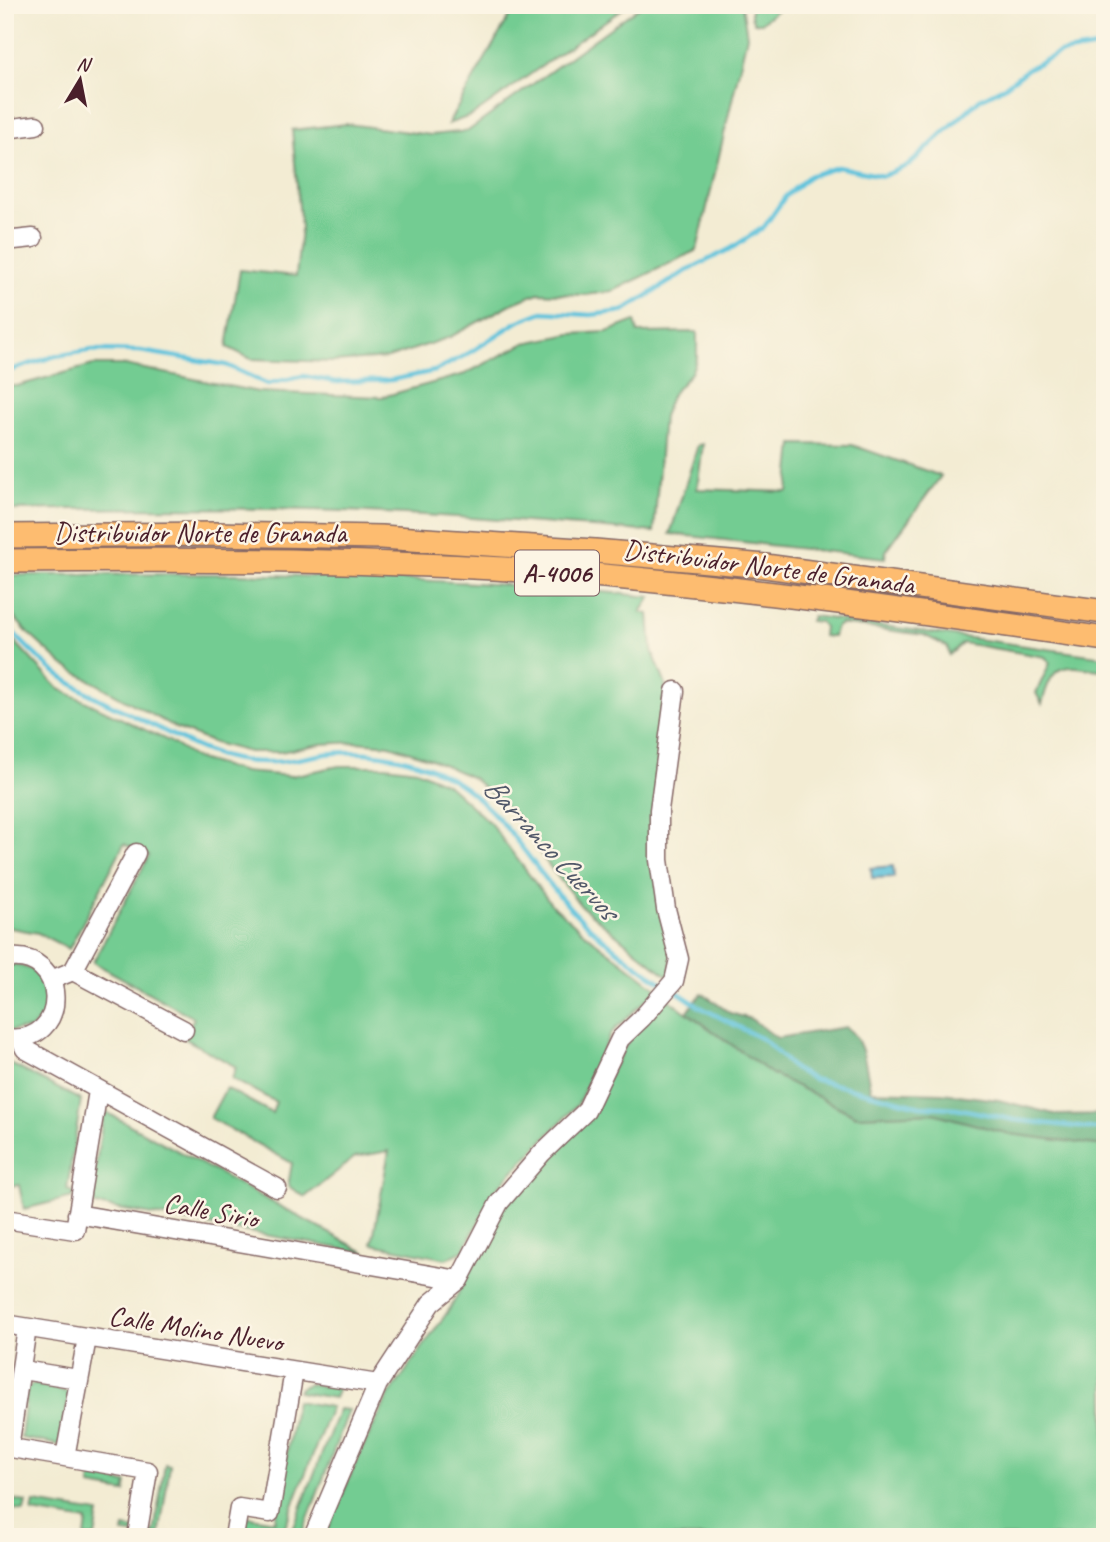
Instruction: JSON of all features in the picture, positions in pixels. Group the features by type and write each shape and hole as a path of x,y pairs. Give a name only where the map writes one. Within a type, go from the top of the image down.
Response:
{"main road":[{"name":"Distribuidor Norte de Granada","path":"5,536 215,534 381,537 595,551 778,568 1105,612"},
{"name":"Distribuidor Norte de Granada","path":"5,561 220,559 389,564 602,576 767,593 1105,639"}],"street":[{"path":"5,129 36,125"},
{"path":"5,241 33,237"},
{"path":"313,1537 378,1384 431,1303 459,1280 499,1203 542,1153 586,1111 620,1038 669,987 679,959 664,899 659,860 659,810 675,691"},
{"path":"51,980 74,971 136,853"},
{"path":"5,959 24,959 35,963 51,980 55,992 51,1018 43,1028 32,1035 13,1038"},
{"path":"74,971 184,1030"},
{"path":"13,1038 25,1049 98,1091 277,1188"},
{"path":"5,1219 75,1230 98,1091"},
{"name":"Calle Sirio","path":"77,1214 459,1280"},
{"name":"Calle Molino Nuevo","path":"5,1324 378,1384"},
{"path":"27,1328 7,1447 148,1471 138,1530"},
{"path":"65,1457 87,1338"},
{"path":"22,1370 78,1379"},
{"path":"234,1537 239,1508 270,1513 294,1371"}],"green space":[{"path":"510,5 628,5 473,115 448,124 509,17"},
{"path":"642,5 742,5 747,36 697,250 613,291 586,295 538,293 511,304 450,337 388,358 333,362 251,359 227,347 240,270 296,276 301,229 292,130 347,124 431,135 468,131"},
{"path":"751,5 783,5 761,23 754,23"},
{"path":"635,321 638,333 697,332 697,358 691,373 672,394 663,416 654,532 352,511 195,508 5,510 5,386 17,386 93,365 125,365 258,392 382,397 465,374 525,343 571,334 607,332"},
{"path":"703,444 697,489 788,492 793,444 852,445 941,476 886,551 885,558 670,534 698,445"},
{"path":"234,574 495,584 651,597 641,612 649,614 652,650 665,683 668,711 654,815 672,948 670,978 581,906 547,863 516,816 473,778 431,759 390,745 357,742 321,744 280,752 249,752 214,743 176,728 63,665 28,633 5,607 5,575"},
{"path":"812,616 1105,657 1105,671 1080,667 1063,668 1051,679 1042,704 1036,693 1050,663 1045,657 963,643 949,655 948,647 924,635 840,624 835,628 833,637 823,636 824,627 820,622 810,621"},
{"path":"5,631 59,689 169,741 195,758 244,772 291,776 339,766 385,766 417,770 447,784 490,823 552,905 658,989 611,1033 578,1104 497,1188 463,1251 446,1259 372,1244 389,1151 355,1157 305,1197 288,1186 292,1163 210,1118 226,1088 272,1113 276,1102 232,1079 236,1067 184,1038 194,1018 93,962 149,856 124,844 69,949 38,933 5,927"},
{"path":"15,964 36,971 48,990 47,1012 31,1029 5,1031 5,966"},
{"path":"702,993 730,1013 751,1019 777,1038 846,1027 858,1040 871,1091 942,1093 999,1100 1058,1115 1105,1114 1105,1146 1010,1134 933,1113 857,1116 772,1074 687,1012"},
{"path":"668,999 772,1074 856,1116 933,1113 1010,1134 1105,1146 1105,1537 325,1537 359,1455 389,1395 451,1307 509,1196 594,1101 631,1036"},
{"path":"5,1061 81,1100 67,1190 74,1192 73,1197 24,1209 19,1185 5,1186"},
{"path":"104,1111 366,1253 90,1204"},
{"path":"33,1384 68,1392 60,1445 21,1438 27,1388"},
{"path":"309,1384 338,1388 334,1398 298,1392"},
{"path":"296,1401 331,1407 281,1537 241,1537 244,1516 275,1521"},
{"path":"339,1409 349,1410 301,1537 290,1537"},
{"path":"165,1464 170,1465 159,1537 123,1533 124,1528 154,1533"},
{"path":"91,1477 127,1483 125,1492 90,1486"},
{"path":"5,1498 26,1502 24,1511 5,1508"},
{"path":"34,1503 99,1513 95,1537 85,1537 87,1521 32,1512"}],"water":[{"path":"893,866 894,877 872,878 871,868"}],"waterway":[{"path":"5,372 55,356 93,350 140,351 226,365 267,384 303,376 336,382 391,380 435,371 471,352 517,322 542,312 591,315 623,311 764,227 785,197 809,176 838,167 883,176 909,165 980,99 1004,87 1029,68 1060,53 1097,47 1105,50"},
{"name":"Barranco Cuervos","path":"5,624 38,657 69,682 102,701 215,754 241,760 274,762 325,754 368,753 399,758 439,772 459,783 493,812 563,900 585,923 665,985"},
{"name":"Barranco Cuervos","path":"673,989 700,1007 764,1040 794,1069 813,1079 920,1106 956,1108 1015,1120 1105,1130"}]}
